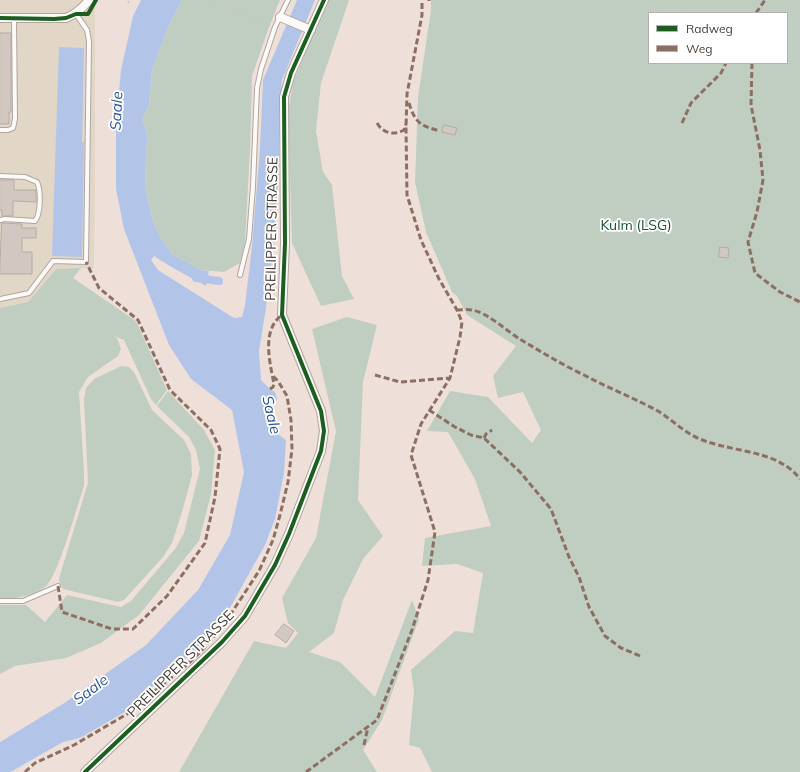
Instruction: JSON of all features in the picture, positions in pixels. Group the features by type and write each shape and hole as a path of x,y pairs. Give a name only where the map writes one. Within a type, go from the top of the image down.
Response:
{"street":[{"path":"0,18 66,18 76,14 84,7 88,0"},
{"name":"PREILIPPER STRASSE","path":"85,772 222,642 245,616 275,565 289,534 321,452 324,431 321,411 282,315 285,243 284,97 290,73 308,29 324,0"},
{"path":"283,18 308,29"}],"lane":[{"path":"240,275 249,239 257,88 261,69 276,27 283,18 288,0"},
{"path":"0,299 29,293 53,261 86,262 90,42 87,30 76,14"},
{"path":"0,130 8,130 13,128 15,119 14,19"},
{"path":"0,176 25,177 37,182 40,187 39,212 35,221 0,220"},
{"path":"0,601 23,601 58,586"}],"path":[{"path":"210,0 276,27"}],"shaded area":[{"path":"0,0 95,0 95,184 94,268 56,269 28,302 0,308"}],"green space":[{"path":"182,0 280,0 252,76 245,242 240,263 224,272 201,270 172,254 159,235 154,224 145,187 147,135 142,118 149,106 152,71 168,27"},
{"path":"329,0 349,0 321,83 316,131 323,172 332,185 342,276 354,299 321,306 292,243 288,112 293,83 314,31"},
{"name":"Kulm (LSG)","path":"431,0 800,0 800,772 432,772 420,748 409,745 414,691 411,670 455,631 473,633 483,573 457,564 422,566 425,538 491,526 475,479 448,432 427,431 450,391 488,397 532,443 541,430 523,392 498,398 493,376 516,346 467,315 457,296 452,292 426,232 415,182 418,97 431,10"},
{"path":"81,268 73,278 136,321 167,390 156,405 151,399 124,340 112,335 117,338 121,349 118,356 88,377 79,392 84,486 62,555 51,580 46,586 36,592 24,596 0,599 0,308 28,302 56,269"},
{"path":"347,317 377,325 363,382 358,500 383,536 363,559 343,600 334,633 309,652 340,662 375,697 412,600 419,619 382,720 363,750 377,772 179,772 254,641 286,648 298,633 288,623 282,598 316,538 336,431 312,329"},
{"path":"121,366 129,367 134,372 152,410 184,440 191,454 192,475 172,543 163,557 124,600 118,602 63,589 59,581 88,483 84,399 86,388 94,379"},
{"path":"168,391 204,430 215,450 211,494 199,541 139,615 101,643 66,658 15,666 0,674 0,605 26,605 45,622 67,595 121,607 131,601 175,549 184,533 200,469 196,450 189,437 157,406"}],"water":[{"name":"Saale","path":"141,0 182,0 168,27 152,71 149,106 142,118 147,135 145,187 154,224 159,235 172,254 201,270 209,271 206,286 154,256 151,260 158,270 234,318 242,317 245,305 252,246 260,148 263,80 297,0 315,0 282,80 279,112 279,167 274,241 259,351 261,380 275,392 277,399 272,409 278,434 286,440 284,473 275,519 265,545 231,606 208,639 154,685 130,709 80,738 63,742 10,772 0,772 0,742 66,702 146,645 198,590 230,535 244,472 232,410 191,379 169,345 124,229 116,189 116,125 121,70 133,16"},
{"path":"59,47 84,48 82,257 52,256"}],"building":[{"path":"0,33 11,33 11,112 9,112 9,124 0,124"},
{"path":"444,125 457,128 455,135 442,132"},
{"path":"0,180 14,180 14,190 36,190 36,202 13,201 13,216 2,216 2,210 0,210"},
{"path":"2,223 22,224 22,228 36,228 36,238 22,238 22,252 32,252 32,274 0,274"},
{"path":"720,247 729,248 728,258 719,257"},
{"path":"284,624 294,631 286,643 275,635"}],"waterway":[{"path":"196,278 219,281"}],"marked path":[{"path":"306,772 377,720 412,630 428,580 435,532 411,455 421,424 450,378 462,322 457,310 439,279 421,240 407,195 407,94 422,15 422,0"},
{"path":"757,12 765,0"},
{"path":"682,123 691,103 721,73 726,64"},
{"path":"752,64 751,105 760,150 763,180 757,212 748,242 755,273 780,292 800,302"},
{"path":"409,103 411,110 420,123 440,131"},
{"path":"377,123 382,129 392,133 404,130 406,124"},
{"path":"58,586 62,612 112,629 133,629 167,596 205,543 215,497 220,449 211,430 170,390 138,320 99,288 86,262"},
{"path":"457,310 472,310 485,315 517,337 561,363 658,411 690,434 718,445 777,461 789,468 800,479"},
{"path":"270,389 274,384 269,357 269,338 275,321 282,315"},
{"path":"25,772 35,763 74,745 134,710 188,664 223,626 259,571 273,540 280,515 288,482 292,449 291,420 287,396 278,381 272,375"},
{"path":"375,375 400,382 450,378"},
{"path":"429,410 455,427 471,435 484,438 520,472 551,509 569,557 579,577 589,607 605,636 621,648 640,656"},
{"path":"484,438 486,434 492,430"},
{"path":"364,745 368,727"}],"cycle path":[{"path":"0,18 54,19 66,18 76,14 88,14 96,0"},
{"path":"85,772 222,642 245,616 275,565 289,534 321,451 324,431 321,411 282,315 285,243 284,97 291,73 324,0"}]}
